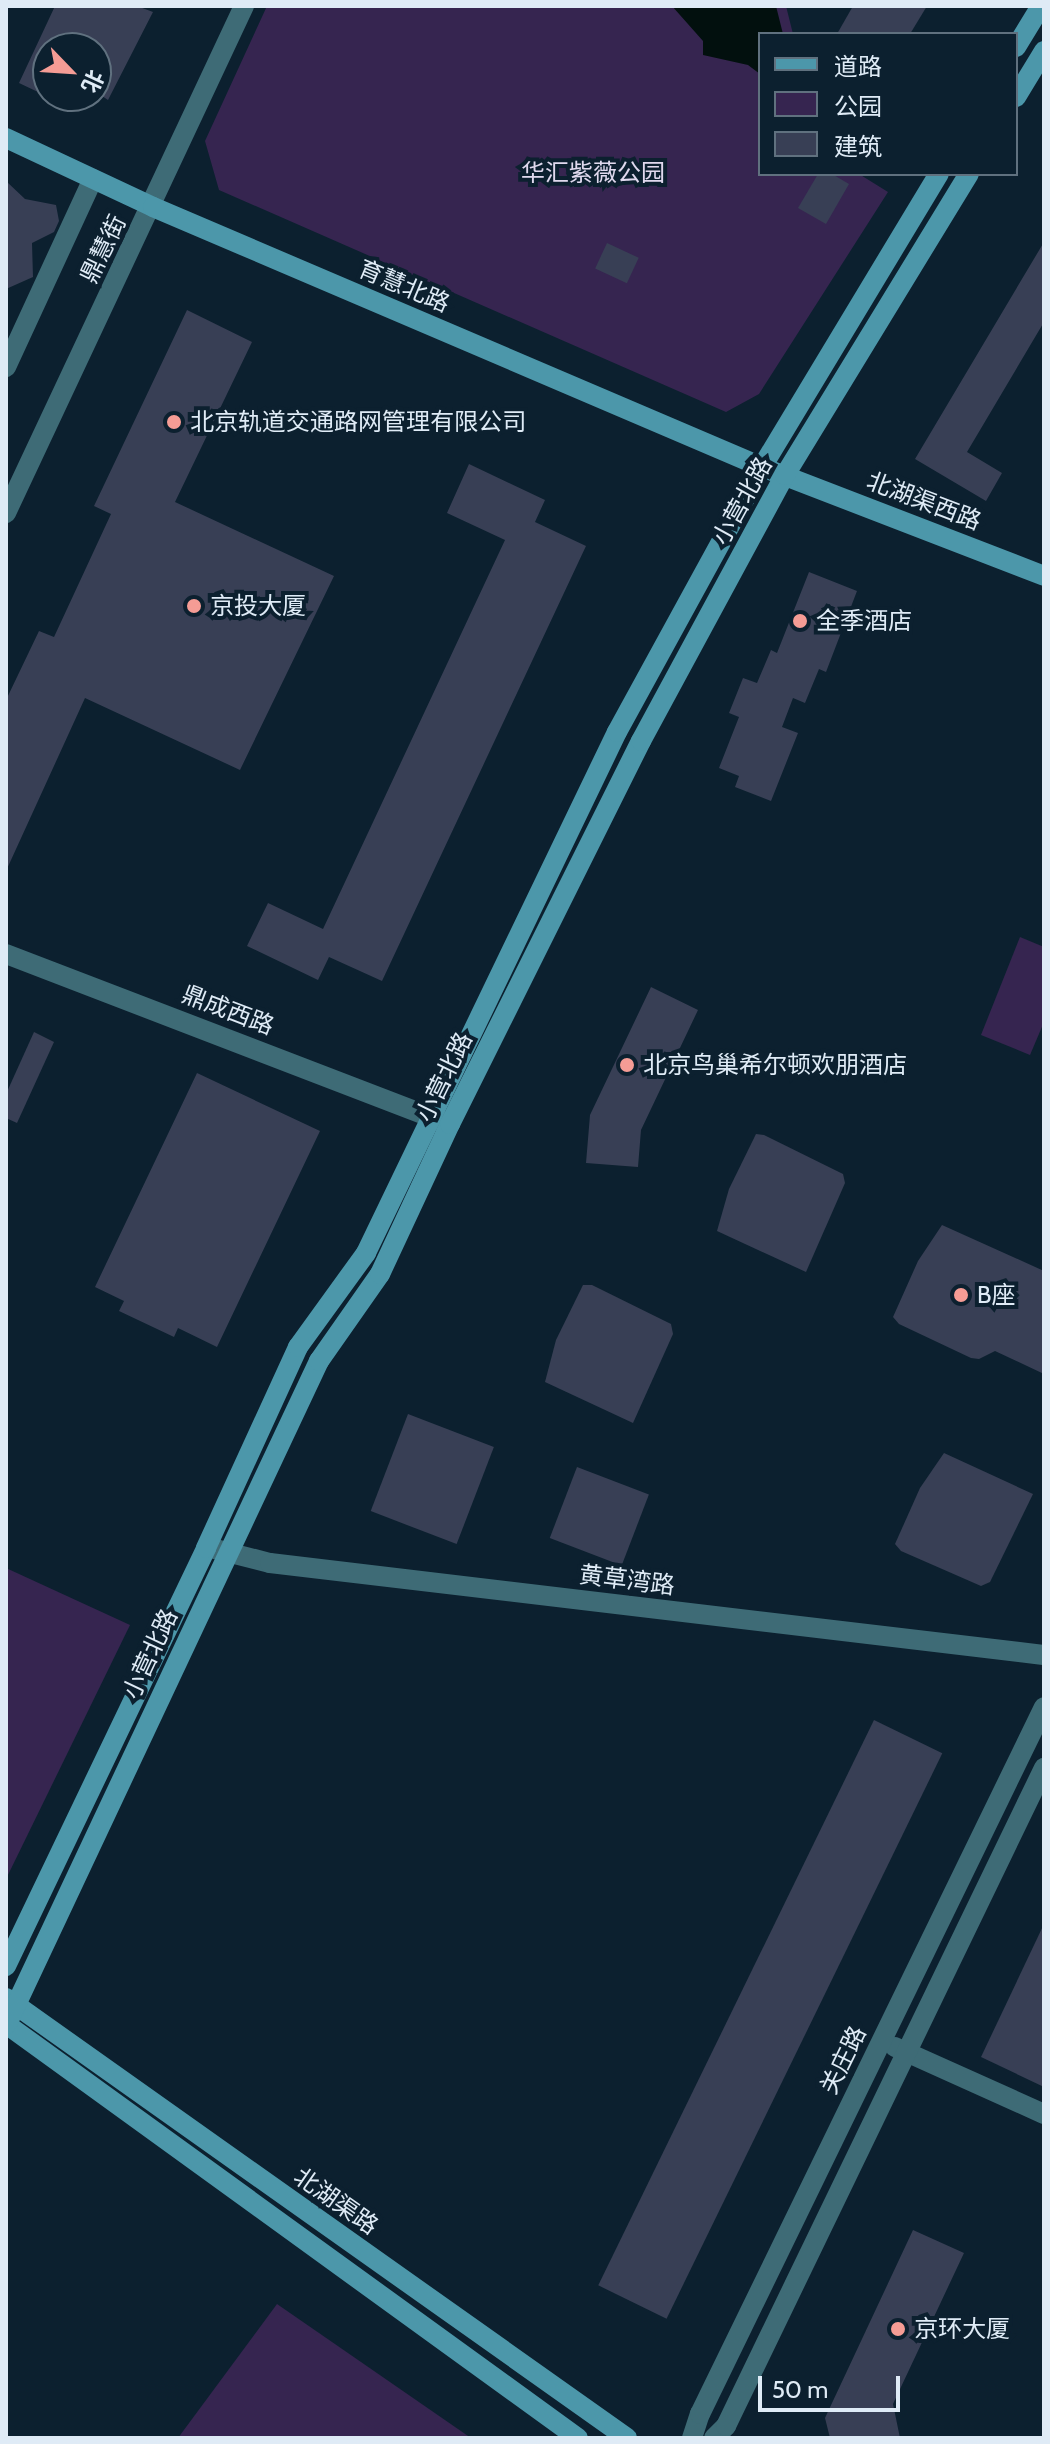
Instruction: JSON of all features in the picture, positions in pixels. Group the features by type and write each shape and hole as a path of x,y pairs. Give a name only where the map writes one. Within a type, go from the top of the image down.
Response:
{"street":[{"name":"鼎慧街","path":"6,513 153,207 244,6"},
{"path":"1018,44 1041,6"},
{"path":"1018,94 1044,51"},
{"name":"育慧北路","path":"6,138 153,207 785,475"},
{"name":"小营北路","path":"6,2024 11,2001 319,1361 380,1274 440,1120 617,732 762,467 938,176"},
{"name":"小营北路","path":"6,1966 206,1548 298,1347 366,1253 785,475 968,176"},
{"path":"6,367 93,179"},
{"name":"北湖渠西路","path":"785,475 1044,576"},
{"name":"鼎成西路","path":"6,954 440,1120"},
{"name":"黄草湾路","path":"206,1548 228,1550 270,1563 1044,1655"},
{"name":"关庄路","path":"692,2438 700,2414 1044,1707"},
{"path":"714,2438 726,2426 1044,1768"},
{"name":"北湖渠路","path":"11,2001 627,2438"},
{"name":"北湖渠路","path":"6,2024 578,2438"},
{"path":"882,2041 1044,2114"}],"green space":[{"name":"华汇紫薇公园","path":"267,6 786,6 792,32 758,32 758,176 862,176 888,192 759,394 726,412 219,190 205,141"},
{"path":"1020,937 1044,947 1044,1022 1030,1055 981,1035"},
{"path":"6,1568 130,1625 6,1879"},
{"path":"277,2304 471,2438 178,2438"}],"shaded area":[{"path":"672,6 776,6 782,32 758,32 758,72 748,65 703,55 703,41"}],"building":[{"path":"55,6 137,6 153,12 112,92 112,32 43,32"},
{"path":"853,6 927,6 911,32 838,32"},
{"path":"32,55 32,89 19,83"},
{"path":"817,176 835,176 849,184 826,224 798,208"},
{"path":"6,181 25,199 56,205 59,221 54,232 32,243 33,277 6,289"},
{"path":"1044,242 1044,322 967,452 1002,473 986,501 915,459"},
{"path":"607,243 639,258 627,283 595,268"},
{"name":"京投大厦","path":"187,310 252,342 175,502 334,576 240,770 85,698 6,871 6,700 39,631 54,637 111,514 94,506"},
{"path":"469,464 545,500 535,522 586,546 382,981 329,957 318,980 247,946 268,903 323,929 505,540 447,513"},
{"path":"809,572 857,591 826,672 819,669 805,703 793,698 782,727 798,733 771,801 735,787 739,776 719,768 739,717 729,713 743,678 757,683 771,650 777,653"},
{"path":"651,987 698,1010 641,1130 638,1167 586,1163 590,1115"},
{"path":"34,1032 54,1042 17,1123 6,1118 6,1094"},
{"path":"197,1073 320,1131 217,1347 178,1328 174,1337 119,1311 124,1301 95,1287"},
{"path":"756,1134 764,1135 843,1174 845,1183 806,1272 717,1231 729,1189"},
{"name":"B座","path":"942,1225 1044,1271 1044,1374 995,1351 979,1359 971,1358 899,1324 893,1317 918,1261"},
{"path":"583,1285 592,1285 671,1324 673,1334 633,1423 545,1382 556,1340"},
{"path":"408,1414 494,1447 457,1544 371,1511"},
{"path":"944,1453 1033,1494 990,1582 981,1586 901,1551 895,1544 920,1488"},
{"path":"577,1467 649,1495 622,1566 550,1538"},
{"path":"874,1720 942,1753 667,2319 598,2285"},
{"path":"1044,1924 1044,2087 981,2057"},
{"name":"京环大厦","path":"913,2230 964,2253 893,2404 900,2438 830,2438 825,2418"}],"place":[{"name":"北京轨道交通路网管理有限公司","path":"174,422"},
{"name":"京投大厦","path":"194,606"},
{"name":"全季酒店","path":"800,621"},
{"name":"北京鸟巢希尔顿欢朋酒店","path":"627,1065"},
{"name":"B座","path":"961,1295"},
{"name":"京环大厦","path":"898,2329"}]}
